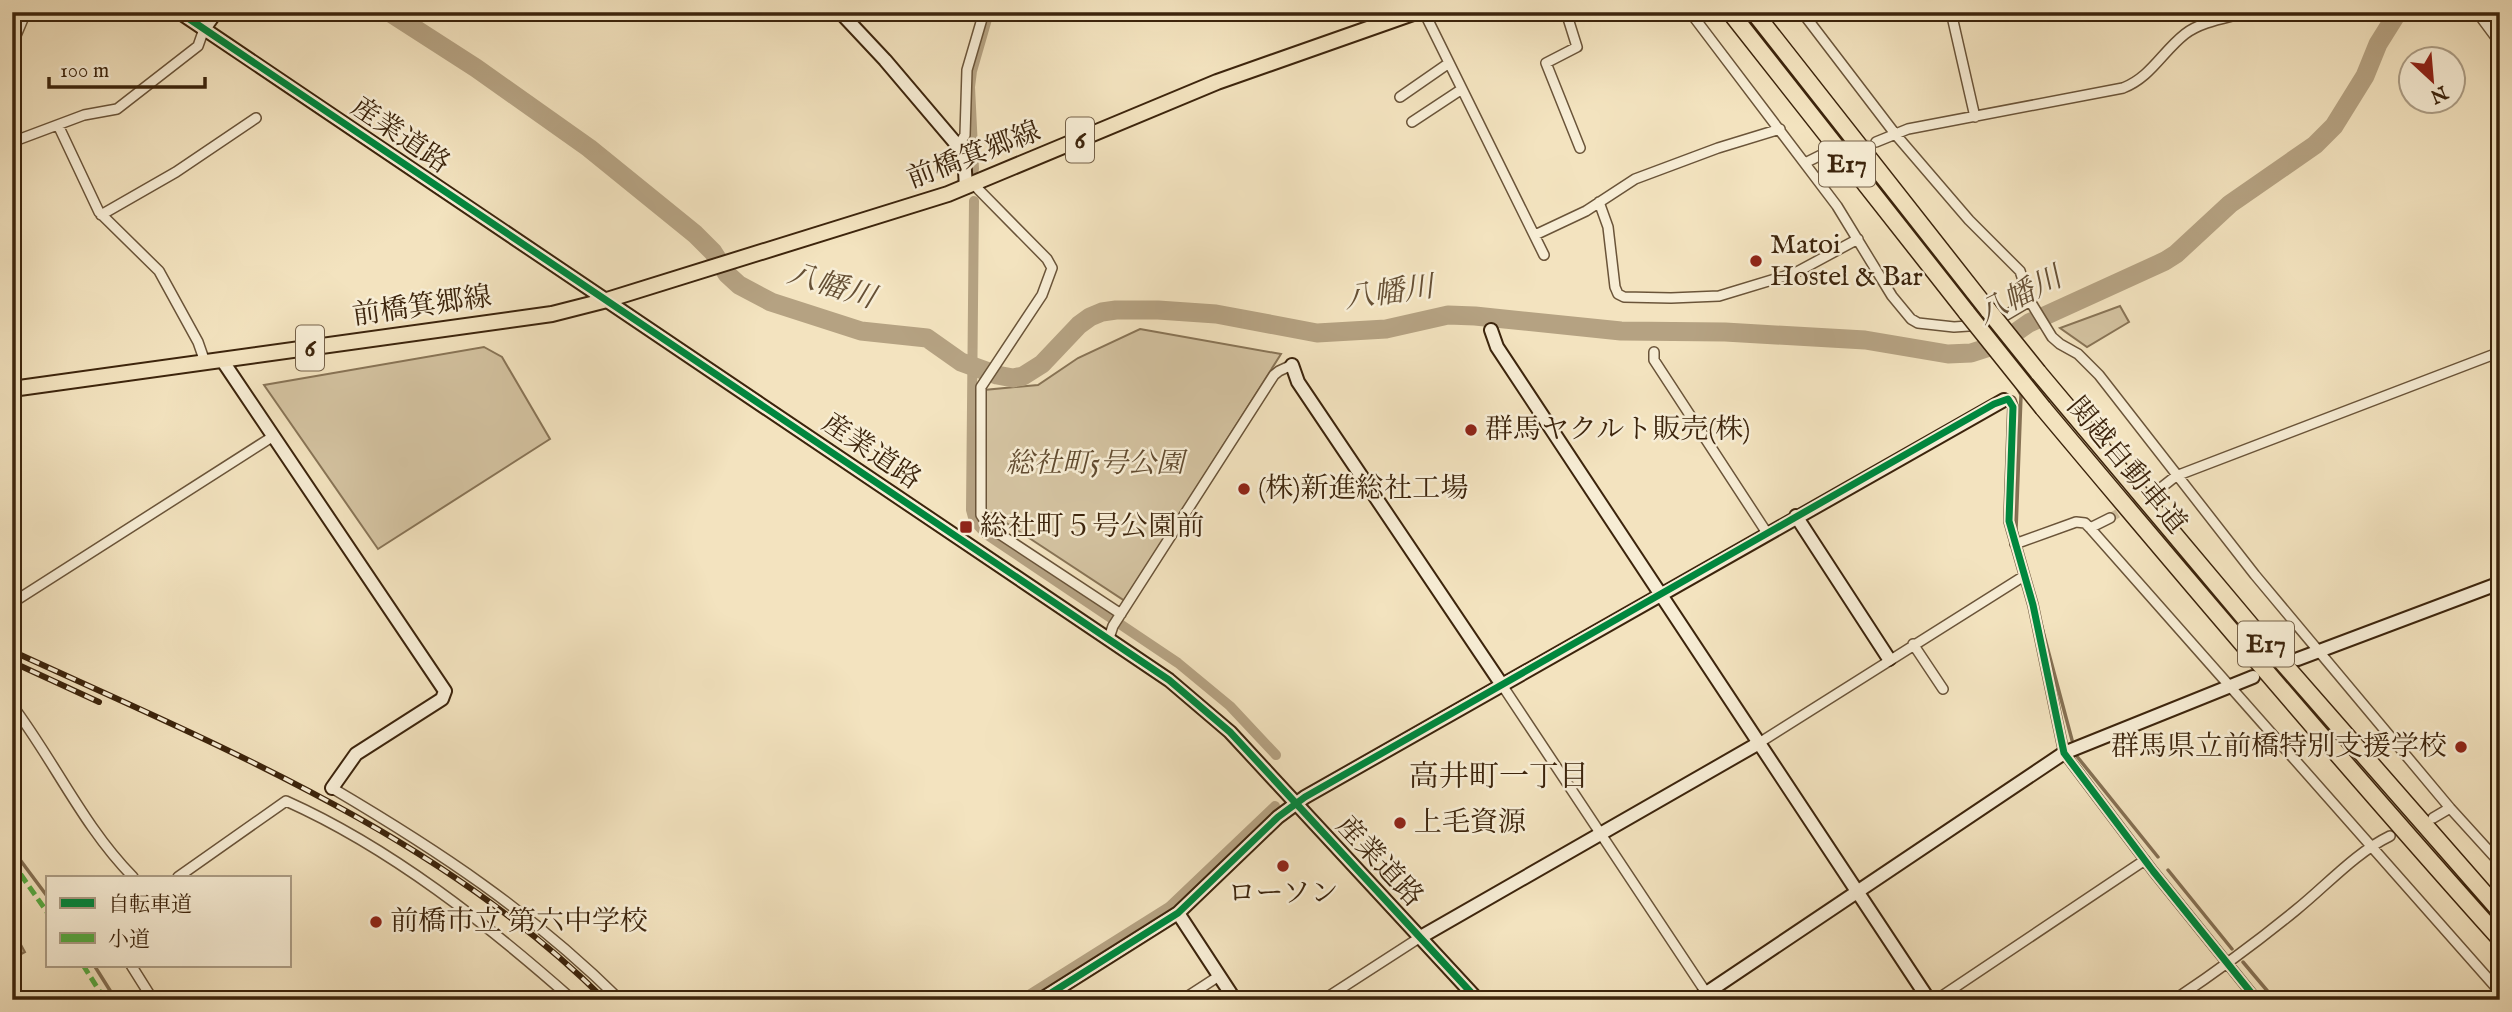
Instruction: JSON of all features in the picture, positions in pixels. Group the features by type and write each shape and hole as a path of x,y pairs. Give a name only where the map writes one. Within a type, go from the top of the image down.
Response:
{"highway":[{"name":"関越自動車道","path":"1730,12 2043,408 2289,699 2500,939"},
{"name":"関越自動車道","path":"1754,12 2038,372 2269,648 2500,911"}],"main road":[{"name":"前橋箕郷線","path":"16,385 222,360 552,314 607,300 971,186 1217,82 1416,12"}],"street":[{"path":"12,45 26,12"},
{"name":"産業道路","path":"179,12 1169,680 1230,732 1478,1000"},
{"path":"12,142 83,115 117,109 125,104 198,46 204,29 216,12"},
{"path":"840,12 958,146 964,156 971,186 978,189 1047,259 1052,268 1042,295 984,381 980,392 980,510 983,520 989,527 1121,614"},
{"path":"958,146 965,135 967,70 984,12"},
{"path":"1424,12 1544,255"},
{"path":"1566,12 1577,47 1546,63 1580,148"},
{"path":"1690,12 1805,163 1858,239 1907,317 1918,323 1966,327 1996,321 2032,304"},
{"path":"1802,12 1896,135 1969,220 2020,271 2032,304 2055,341 2078,354 2099,375 2152,441 2176,476 2319,651 2450,808 2500,863"},
{"path":"1951,12 1975,117"},
{"path":"1876,142 1908,129 2132,84 2145,76 2192,30 2247,12"},
{"path":"2477,12 2500,43"},
{"path":"1400,97 1449,63"},
{"path":"1412,122 1462,89"},
{"path":"101,215 176,172 256,118"},
{"path":"58,125 101,215 159,271 198,342 205,362"},
{"path":"1535,234 1600,202 1622,186 1643,176 1718,148 1780,129"},
{"path":"1805,163 1821,155"},
{"path":"1600,202 1608,227 1615,288 1618,294 1625,297 1718,296 1786,277 1858,239"},
{"path":"1491,330 1497,347 1929,1000"},
{"path":"1654,352 1654,360 1767,533"},
{"path":"2162,487 2176,476 2500,352"},
{"path":"222,360 445,691 442,699 356,754 332,788 418,838 503,897 560,943 620,1000"},
{"path":"1109,638 1113,626 1274,375 1292,365 1298,382 1601,834 1704,997 2064,754 2253,677"},
{"path":"1040,1000 1178,913 1296,803 2004,400 2011,401 2013,407 2009,521 2033,605 2064,754 2226,965 2257,1000"},
{"path":"12,603 272,437"},
{"path":"1796,516 1889,659"},
{"path":"2090,528 2110,518"},
{"path":"2015,544 2076,522 2085,523 2500,992"},
{"path":"1323,1000 1419,938 1759,743 2024,576"},
{"path":"2298,659 2500,583"},
{"path":"1913,644 1943,688"},
{"path":"12,705 39,741 95,834 132,876"},
{"path":"179,876 286,801 369,845 435,887 572,999"},
{"path":"2433,818 2450,808"},
{"path":"2174,1000 2226,965 2370,848 2390,836"},
{"path":"1936,1000 2145,860"},
{"path":"1178,913 1235,1000"},
{"path":"132,967 153,1000"},
{"path":"1182,1000 1219,976"}],"green space":[{"path":"2120,306 2129,322 2087,347 2060,328"},
{"name":"総社町5号公園","path":"1140,329 1281,354 1125,601 985,509 984,390 1038,385 1078,358"},
{"path":"484,347 502,357 550,439 378,549 264,385"}],"shaded area":[{"path":"12,928 25,952 12,959"}],"waterway":[{"name":"八幡川","path":"389,12 476,68 589,148 695,234 739,285 771,302 861,331 927,338 961,362 1013,378 1023,376 1042,364 1090,317 1116,310 1216,314 1317,333 1386,329 1448,315 1621,331 1725,332 1865,340 1948,354 1971,353 1999,344 2029,323 2165,261 2230,204 2315,145 2334,126 2365,76 2378,44 2398,12"},
{"path":"974,169 970,87 989,12"},
{"path":"974,201 971,510 974,521 986,534 1178,663 1230,706 1276,755"},
{"path":"2017,387 2021,395 2016,530 2018,538"},
{"path":"2041,624 2072,740"},
{"path":"2075,754 2158,857"},
{"path":"1021,1000 1169,907 1275,806"},
{"path":"12,849 46,895"},
{"path":"2168,870 2232,949"},
{"path":"2243,962 2275,1000"},
{"path":"95,967 116,1000"}],"tunnel":[{"path":"1821,155 1876,142"},
{"path":"2110,518 2162,487"}],"railway":[{"path":"12,651 248,760 400,842 472,889 541,942 605,1000"},
{"path":"12,662 99,702"}],"marked path":[{"path":"12,862 46,911"},
{"path":"84,967 105,1000"}],"cycle path":[{"path":"179,12 1169,680 1230,732 1478,1000"},
{"path":"1040,1000 1178,913 1278,817 1305,797 1994,404 2008,399 2013,407 2009,521 2033,605 2064,753 2153,871 2257,1000"}],"place":[{"name":"Matoi Hostel & Bar","path":"1756,261"},
{"name":"群馬ヤクルト販売(株)","path":"1471,430"},
{"name":"(株)新進総社工場","path":"1244,489"},
{"name":"総社町５号公園前","path":"966,527"},
{"name":"群馬県立前橋特別支援学校","path":"2461,747"},
{"name":"上毛資源","path":"1400,823"},
{"name":"ローソン","path":"1283,866"},
{"name":"前橋市立 第六中学校","path":"376,922"}],"district":[{"name":"高井町一丁目","path":"1499,778"}]}
